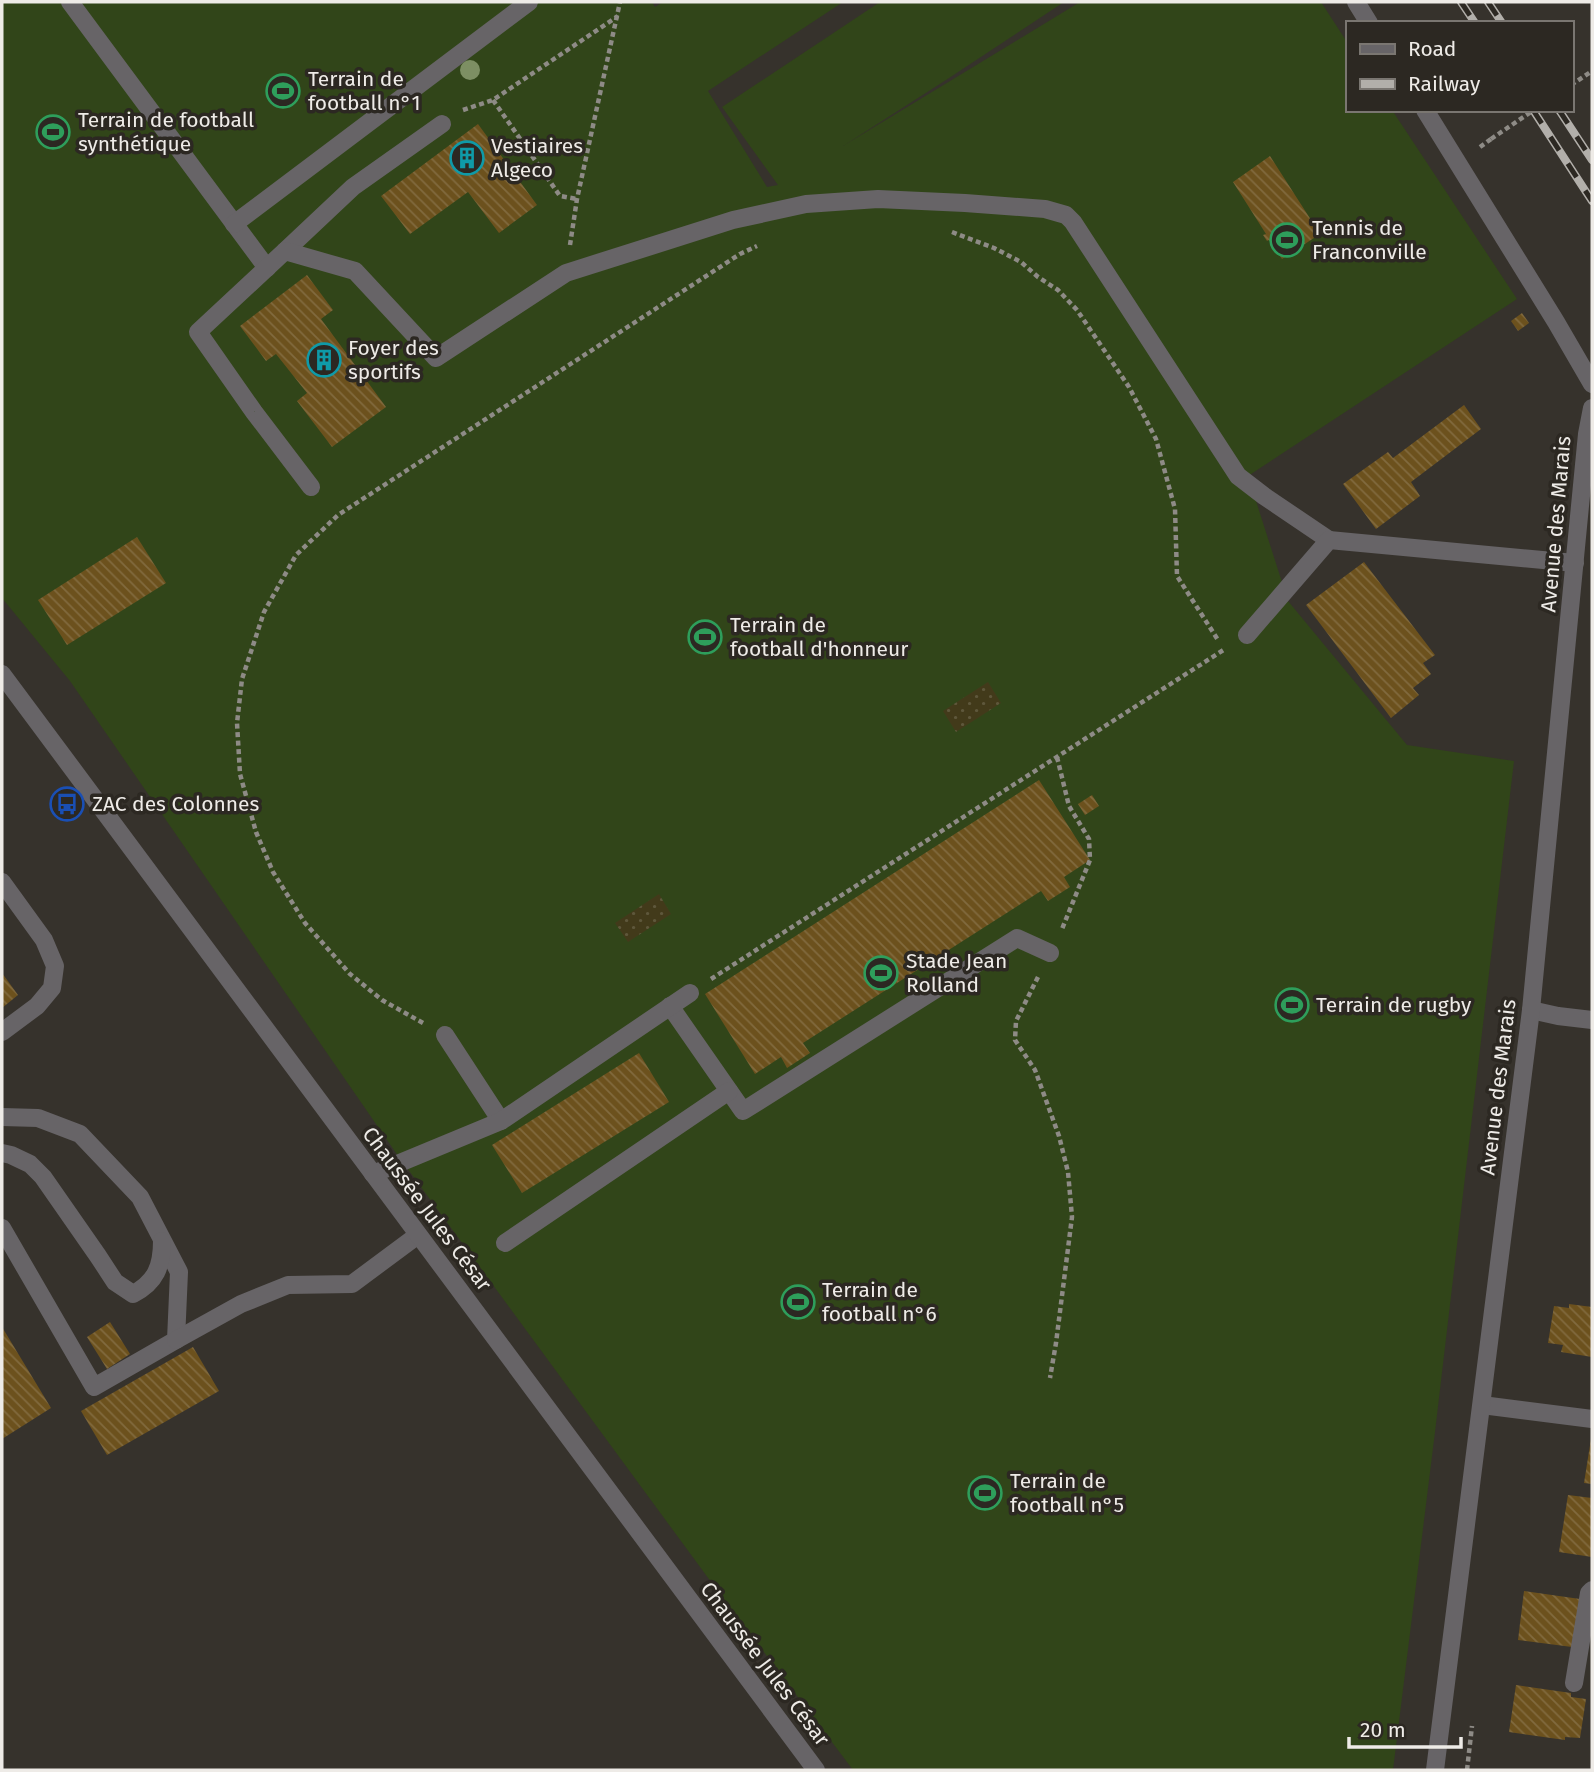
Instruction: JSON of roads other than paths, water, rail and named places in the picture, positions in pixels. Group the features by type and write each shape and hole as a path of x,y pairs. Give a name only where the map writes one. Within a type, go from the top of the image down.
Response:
{"street":[{"path":"70,2 267,268"},
{"path":"234,224 529,2"},
{"path":"1356,2 1368,21"},
{"path":"1426,112 1592,384"},
{"path":"311,487 198,332 353,187 442,124"},
{"path":"285,250 355,271 436,358 566,273 733,220 806,204 878,200 1045,209 1066,215 1073,222 1238,476 1329,540 1575,563"},
{"name":"Avenue des Marais","path":"1435,1770 1531,1010 1587,434 1592,408"},
{"path":"1247,635 1329,540"},
{"name":"Chaussée Jules César","path":"2,674 816,1770"},
{"path":"2,882 44,940 55,966 52,988 37,1006 2,1032"},
{"path":"670,1006 743,1111 1017,938 1050,953"},
{"path":"373,1174 501,1121 690,993"},
{"path":"1531,1010 1592,1020"},
{"path":"445,1035 501,1121"},
{"path":"505,1243 729,1091"},
{"path":"2,1117 38,1118 80,1133 140,1197 179,1272 176,1340"},
{"path":"2,1153 11,1154 30,1164 43,1177 115,1282 133,1294 146,1286 159,1267 162,1239"},
{"path":"2,1228 94,1387 241,1304 288,1285 352,1284 418,1236"},
{"path":"1482,1405 1592,1419"},
{"path":"1574,1683 1589,1593 1592,1590"}],"railway":[{"path":"1461,2 1474,21"},
{"path":"1488,2 1501,21"},
{"path":"1534,112 1592,201"},
{"path":"1560,112 1592,160"}],"place":[{"name":"Terrain de football n°1","path":"283,91"},
{"name":"Terrain de football synthétique","path":"53,132"},
{"name":"Vestiaires Algeco","path":"467,158"},
{"name":"Tennis de Franconville","path":"1287,240"},
{"name":"Foyer des sportifs","path":"324,360"},
{"name":"Terrain de football d'honneur","path":"705,637"},
{"name":"ZAC des Colonnes","path":"67,804"},
{"name":"Stade Jean Rolland","path":"881,973"},
{"name":"Terrain de rugby","path":"1292,1005"},
{"name":"Terrain de football n°6","path":"798,1302"},
{"name":"Terrain de football n°5","path":"985,1493"}]}
